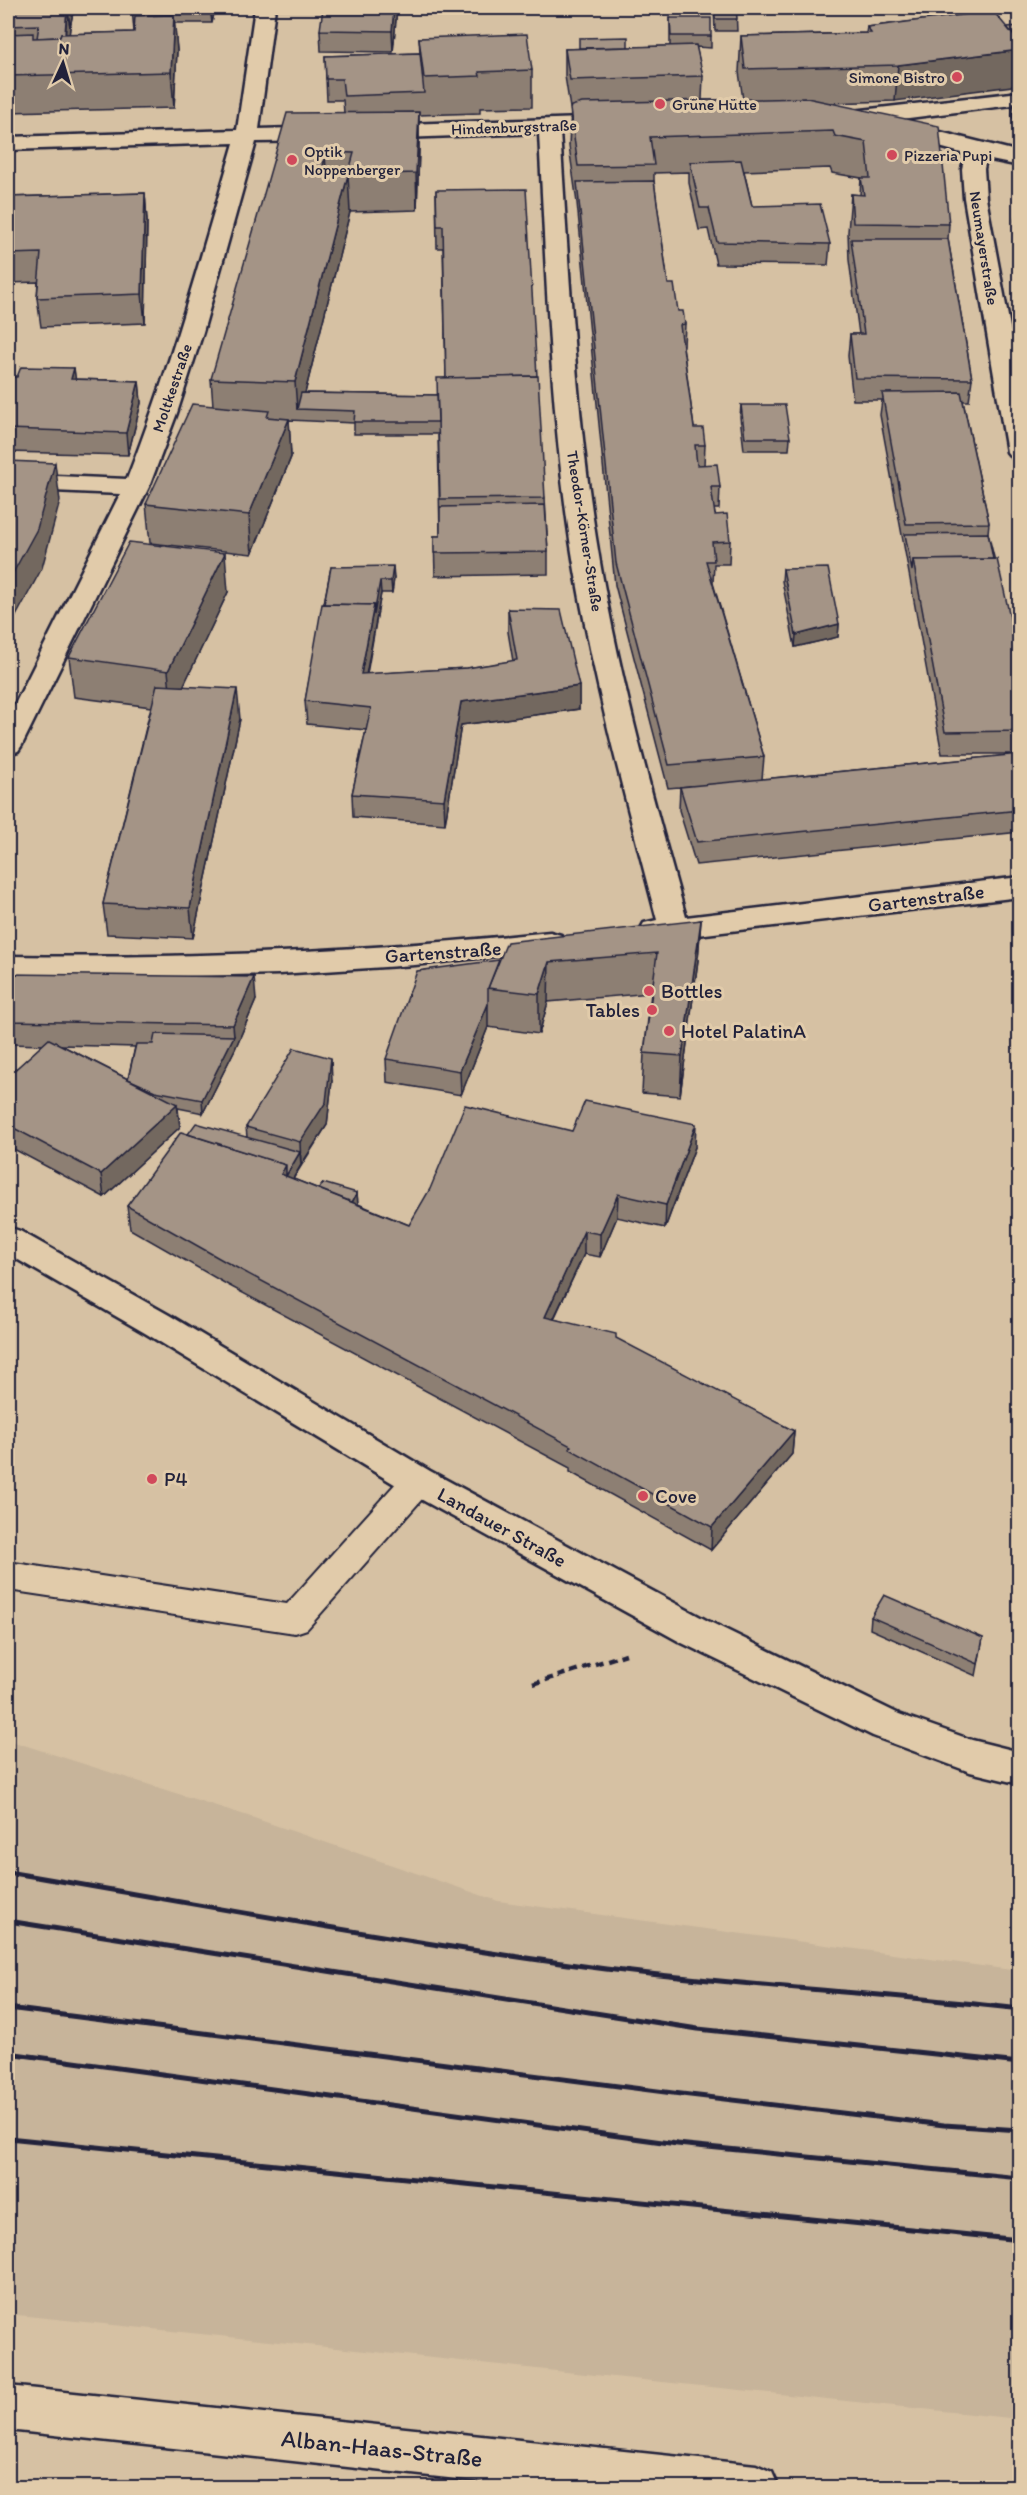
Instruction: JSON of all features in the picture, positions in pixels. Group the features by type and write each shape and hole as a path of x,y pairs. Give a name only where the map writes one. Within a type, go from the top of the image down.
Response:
{"street":[{"name":"Moltkestraße","path":"8,745 136,487 165,413 191,332 247,136 266,8"},
{"path":"948,8 957,48"},
{"path":"822,118 869,117 1020,98"},
{"path":"869,117 905,131 1020,159"},
{"name":"Hindenburgstraße","path":"8,143 632,124"},
{"name":"Theodor-Körner-Straße","path":"549,126 571,447 583,539 614,704 674,927"},
{"name":"Neumayerstraße","path":"977,150 973,169 975,198 1020,452"},
{"path":"8,481 136,487"},
{"name":"Gartenstraße","path":"628,933 1020,887"},
{"name":"Gartenstraße","path":"8,966 195,966 325,961 504,948 572,939"},
{"name":"Landauer Straße","path":"8,1239 157,1324 418,1481 695,1632 886,1725 970,1756 1020,1768"},
{"name":"Alban-Haas-Straße","path":"8,2408 756,2487"}],"lane":[{"path":"8,1576 295,1619 418,1481"}],"path":[{"path":"533,1684 695,1632"}],"shaded area":[{"path":"8,1740 248,1816 498,1901 1019,1971 1019,2419 8,2314"}],"building":[{"path":"8,8 67,8 65,34 61,34 60,37 37,38 39,25 8,26"},
{"path":"323,8 394,8 392,31 320,30"},
{"path":"715,8 736,8 737,19 715,19"},
{"path":"993,11 1020,43 1020,50 898,65 745,69 741,36 871,33 867,27"},
{"path":"174,15 171,72 8,76 8,34 33,33 33,38 60,37 61,34 134,32 135,16"},
{"path":"670,18 711,18 711,36 671,36"},
{"path":"1020,26 1020,43 1007,27"},
{"path":"527,34 532,70 479,72 480,76 424,78 419,38"},
{"path":"628,37 628,47 579,48 579,38"},
{"path":"696,45 703,76 570,80 565,49"},
{"path":"420,53 424,93 344,96 342,79 326,79 325,56"},
{"path":"807,98 939,126 949,224 853,223 851,194 864,195 861,178 870,178 866,142 835,136 833,131 650,137 654,165 578,166 571,106 582,103"},
{"path":"1020,103 1020,117 1013,104"},
{"path":"419,112 416,173 348,175 295,382 211,379 287,113","holes":["325,152 354,153 348,175 322,174"]},
{"path":"741,160 752,206 820,204 830,244 717,242 709,208 700,208 690,162"},
{"path":"654,181 668,284 674,284 678,311 683,311 685,324 680,325 694,428 703,428 705,445 695,445 697,465 717,464 720,487 711,487 715,515 727,514 730,541 712,542 714,561 706,561 764,757 669,765 616,563 577,182"},
{"path":"526,189 537,376 446,378 443,226 437,226 436,190"},
{"path":"145,193 142,294 37,298 41,253 8,254 8,197"},
{"path":"851,239 948,239 972,379 855,378 850,334 864,334"},
{"path":"21,367 74,368 71,379 139,381 126,433 8,429 8,377 17,377"},
{"path":"538,376 545,498 440,499 437,378"},
{"path":"961,392 989,523 906,524 882,393"},
{"path":"301,393 437,395 438,422 354,422 355,411 297,409"},
{"path":"192,404 269,411 267,417 289,419 249,515 146,504"},
{"path":"741,405 785,405 790,438 745,438"},
{"path":"8,461 55,463 37,529 8,582"},
{"path":"545,505 548,552 434,553 434,536 440,536 440,507"},
{"path":"988,533 993,559 913,560 912,571 905,534"},
{"path":"129,542 225,553 168,671 69,657"},
{"path":"997,559 1020,662 1020,731 945,732 913,560"},
{"path":"393,566 391,581 380,581 374,615 374,605 324,604 331,567"},
{"path":"828,568 839,624 796,635 783,569"},
{"path":"322,604 374,605 361,674 467,668 517,660 508,609 561,610 579,686 461,702 444,800 352,794 371,708 305,701"},
{"path":"157,685 237,689 190,908 103,904"},
{"path":"1020,754 1020,810 697,842 680,787"},
{"path":"701,920 682,1056 644,1053 657,953 549,962 539,994 488,988 507,942"},
{"path":"499,960 488,988 488,1004 460,1071 386,1059 417,971"},
{"path":"8,974 254,977 233,1025 8,1021"},
{"path":"155,1034 234,1036 202,1100 155,1091 128,1079 136,1044 153,1044"},
{"path":"49,1039 177,1104 101,1174 8,1125 8,1076"},
{"path":"294,1048 331,1058 326,1102 300,1142 246,1127"},
{"path":"585,1101 696,1124 666,1205 618,1194 600,1234 584,1231 545,1317 616,1334 616,1338 794,1431 712,1527 570,1449 571,1446 226,1262 127,1206 181,1132 286,1165 281,1174 409,1225 430,1189 465,1105 572,1131"},
{"path":"196,1123 300,1152 286,1176 286,1165 188,1134"},
{"path":"323,1183 357,1193 352,1202 319,1189"},
{"path":"884,1595 983,1638 978,1664 871,1617"}],"railway":[{"path":"8,1872 381,1936 531,1959 710,1980 1020,2009"},
{"path":"8,1921 698,2029 1020,2063"},
{"path":"8,2008 673,2093 944,2125 1020,2130"},
{"path":"8,2053 677,2144 1020,2178"},
{"path":"8,2138 1020,2240"}],"place":[{"name":"Simone Bistro","path":"957,77"},
{"name":"Grüne Hütte","path":"660,104"},
{"name":"Pizzeria Pupi","path":"892,155"},
{"name":"Optik Noppenberger","path":"292,160"},
{"name":"Bottles","path":"649,991"},
{"name":"Tables","path":"652,1010"},
{"name":"Hotel PalatinA","path":"669,1031"},
{"name":"P4","path":"152,1479"},
{"name":"Cove","path":"643,1496"}]}
